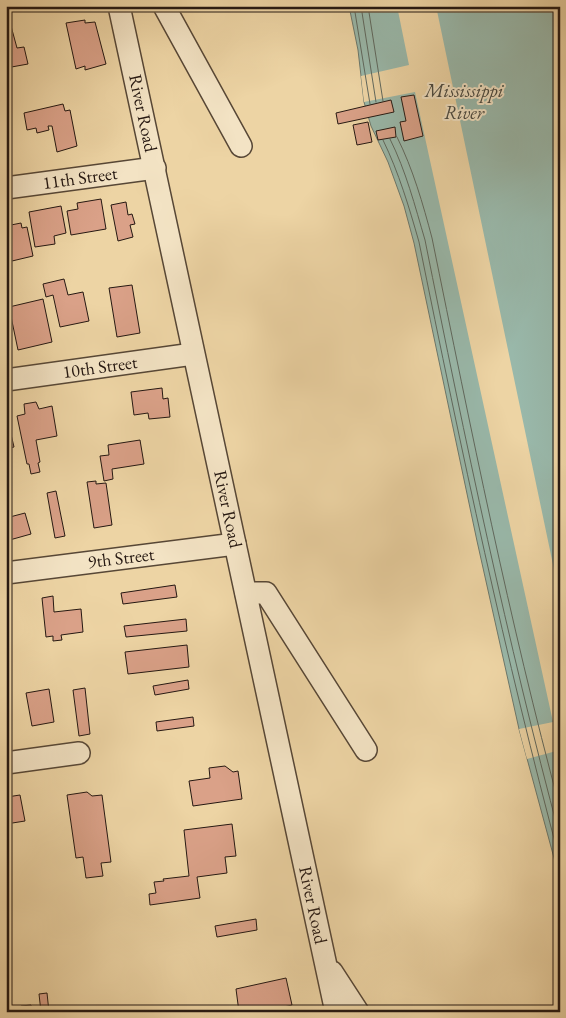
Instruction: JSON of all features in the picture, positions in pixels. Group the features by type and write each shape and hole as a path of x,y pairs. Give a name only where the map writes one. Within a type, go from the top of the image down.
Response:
{"street":[{"name":"River Road","path":"119,6 336,1012"},
{"path":"164,6 241,146"},
{"name":"11th Street","path":"6,188 155,168"},
{"name":"10th Street","path":"6,380 194,354"},
{"name":"9th Street","path":"6,573 235,544"},
{"path":"246,593 266,593 366,750"},
{"path":"6,763 79,753"},
{"path":"325,961 358,1012"}],"water":[{"name":"Mississippi River","path":"349,6 560,6 560,880 519,729 414,243 404,206 388,162 371,126 364,102 358,50"}],"pier":[{"path":"397,6 436,6 560,598 560,750 527,759 519,729 553,722 415,92 364,102 361,76 409,65"}],"building":[{"path":"85,20 85,23 95,22 106,64 85,70 85,66 76,69 66,23"},
{"path":"11,26 17,48 24,47 28,64 6,68 6,27"},
{"path":"414,95 423,136 404,141 400,122 406,121 401,97"},
{"path":"391,100 394,112 338,124 336,113"},
{"path":"63,104 65,111 70,110 77,146 57,152 52,126 48,126 49,130 37,133 36,128 27,130 24,113"},
{"path":"368,122 372,142 357,145 353,125"},
{"path":"395,127 396,137 378,140 376,131"},
{"path":"101,199 106,229 71,235 67,211 78,209 77,203"},
{"path":"126,202 128,215 132,214 135,224 130,225 133,237 118,241 111,205"},
{"path":"61,206 66,233 54,236 55,244 35,247 29,212"},
{"path":"21,223 22,228 27,227 33,256 12,261 9,251 6,252 6,226"},
{"path":"64,279 68,295 83,292 89,321 60,327 53,295 46,297 43,284"},
{"path":"132,285 140,333 117,337 109,288"},
{"path":"43,299 52,342 18,350 9,307"},
{"path":"162,388 163,399 168,398 170,417 149,419 148,413 134,415 131,392"},
{"path":"36,402 39,409 52,406 57,436 36,440 40,472 31,474 29,464 27,464 17,416 25,414 24,404"},
{"path":"6,413 14,447 6,449"},
{"path":"140,440 144,464 112,469 113,479 104,481 100,456 109,455 108,445"},
{"path":"96,481 96,484 106,483 112,525 94,528 87,482"},
{"path":"56,491 65,536 55,538 47,493"},
{"path":"25,513 31,534 6,541 6,518"},
{"path":"175,585 177,597 123,604 121,593"},
{"path":"53,596 54,612 81,609 83,632 61,635 62,640 53,641 53,636 46,637 42,598"},
{"path":"6,617 10,637 6,638"},
{"path":"186,619 187,631 126,637 124,626"},
{"path":"187,645 189,667 128,674 125,652"},
{"path":"188,680 189,689 155,695 153,686"},
{"path":"85,688 90,734 79,736 73,690"},
{"path":"49,689 54,722 32,726 26,693"},
{"path":"193,717 194,726 157,731 156,722"},
{"path":"225,766 233,772 238,771 242,799 193,806 189,781 210,778 209,768"},
{"path":"87,792 92,796 102,795 111,862 101,863 103,876 86,878 83,857 76,858 67,795"},
{"path":"20,795 25,821 6,824 7,797"},
{"path":"232,824 236,856 225,857 227,873 197,877 200,898 150,905 149,894 156,893 154,882 189,876 184,830"},
{"path":"256,919 257,930 217,937 215,926"},
{"path":"286,978 292,1005 263,1012 239,1012 236,989"},
{"path":"47,993 49,1012 41,1012 39,994"},
{"path":"6,996 10,996 11,1012 6,1012"},
{"path":"31,1005 32,1012 22,1012 21,1006"}]}
